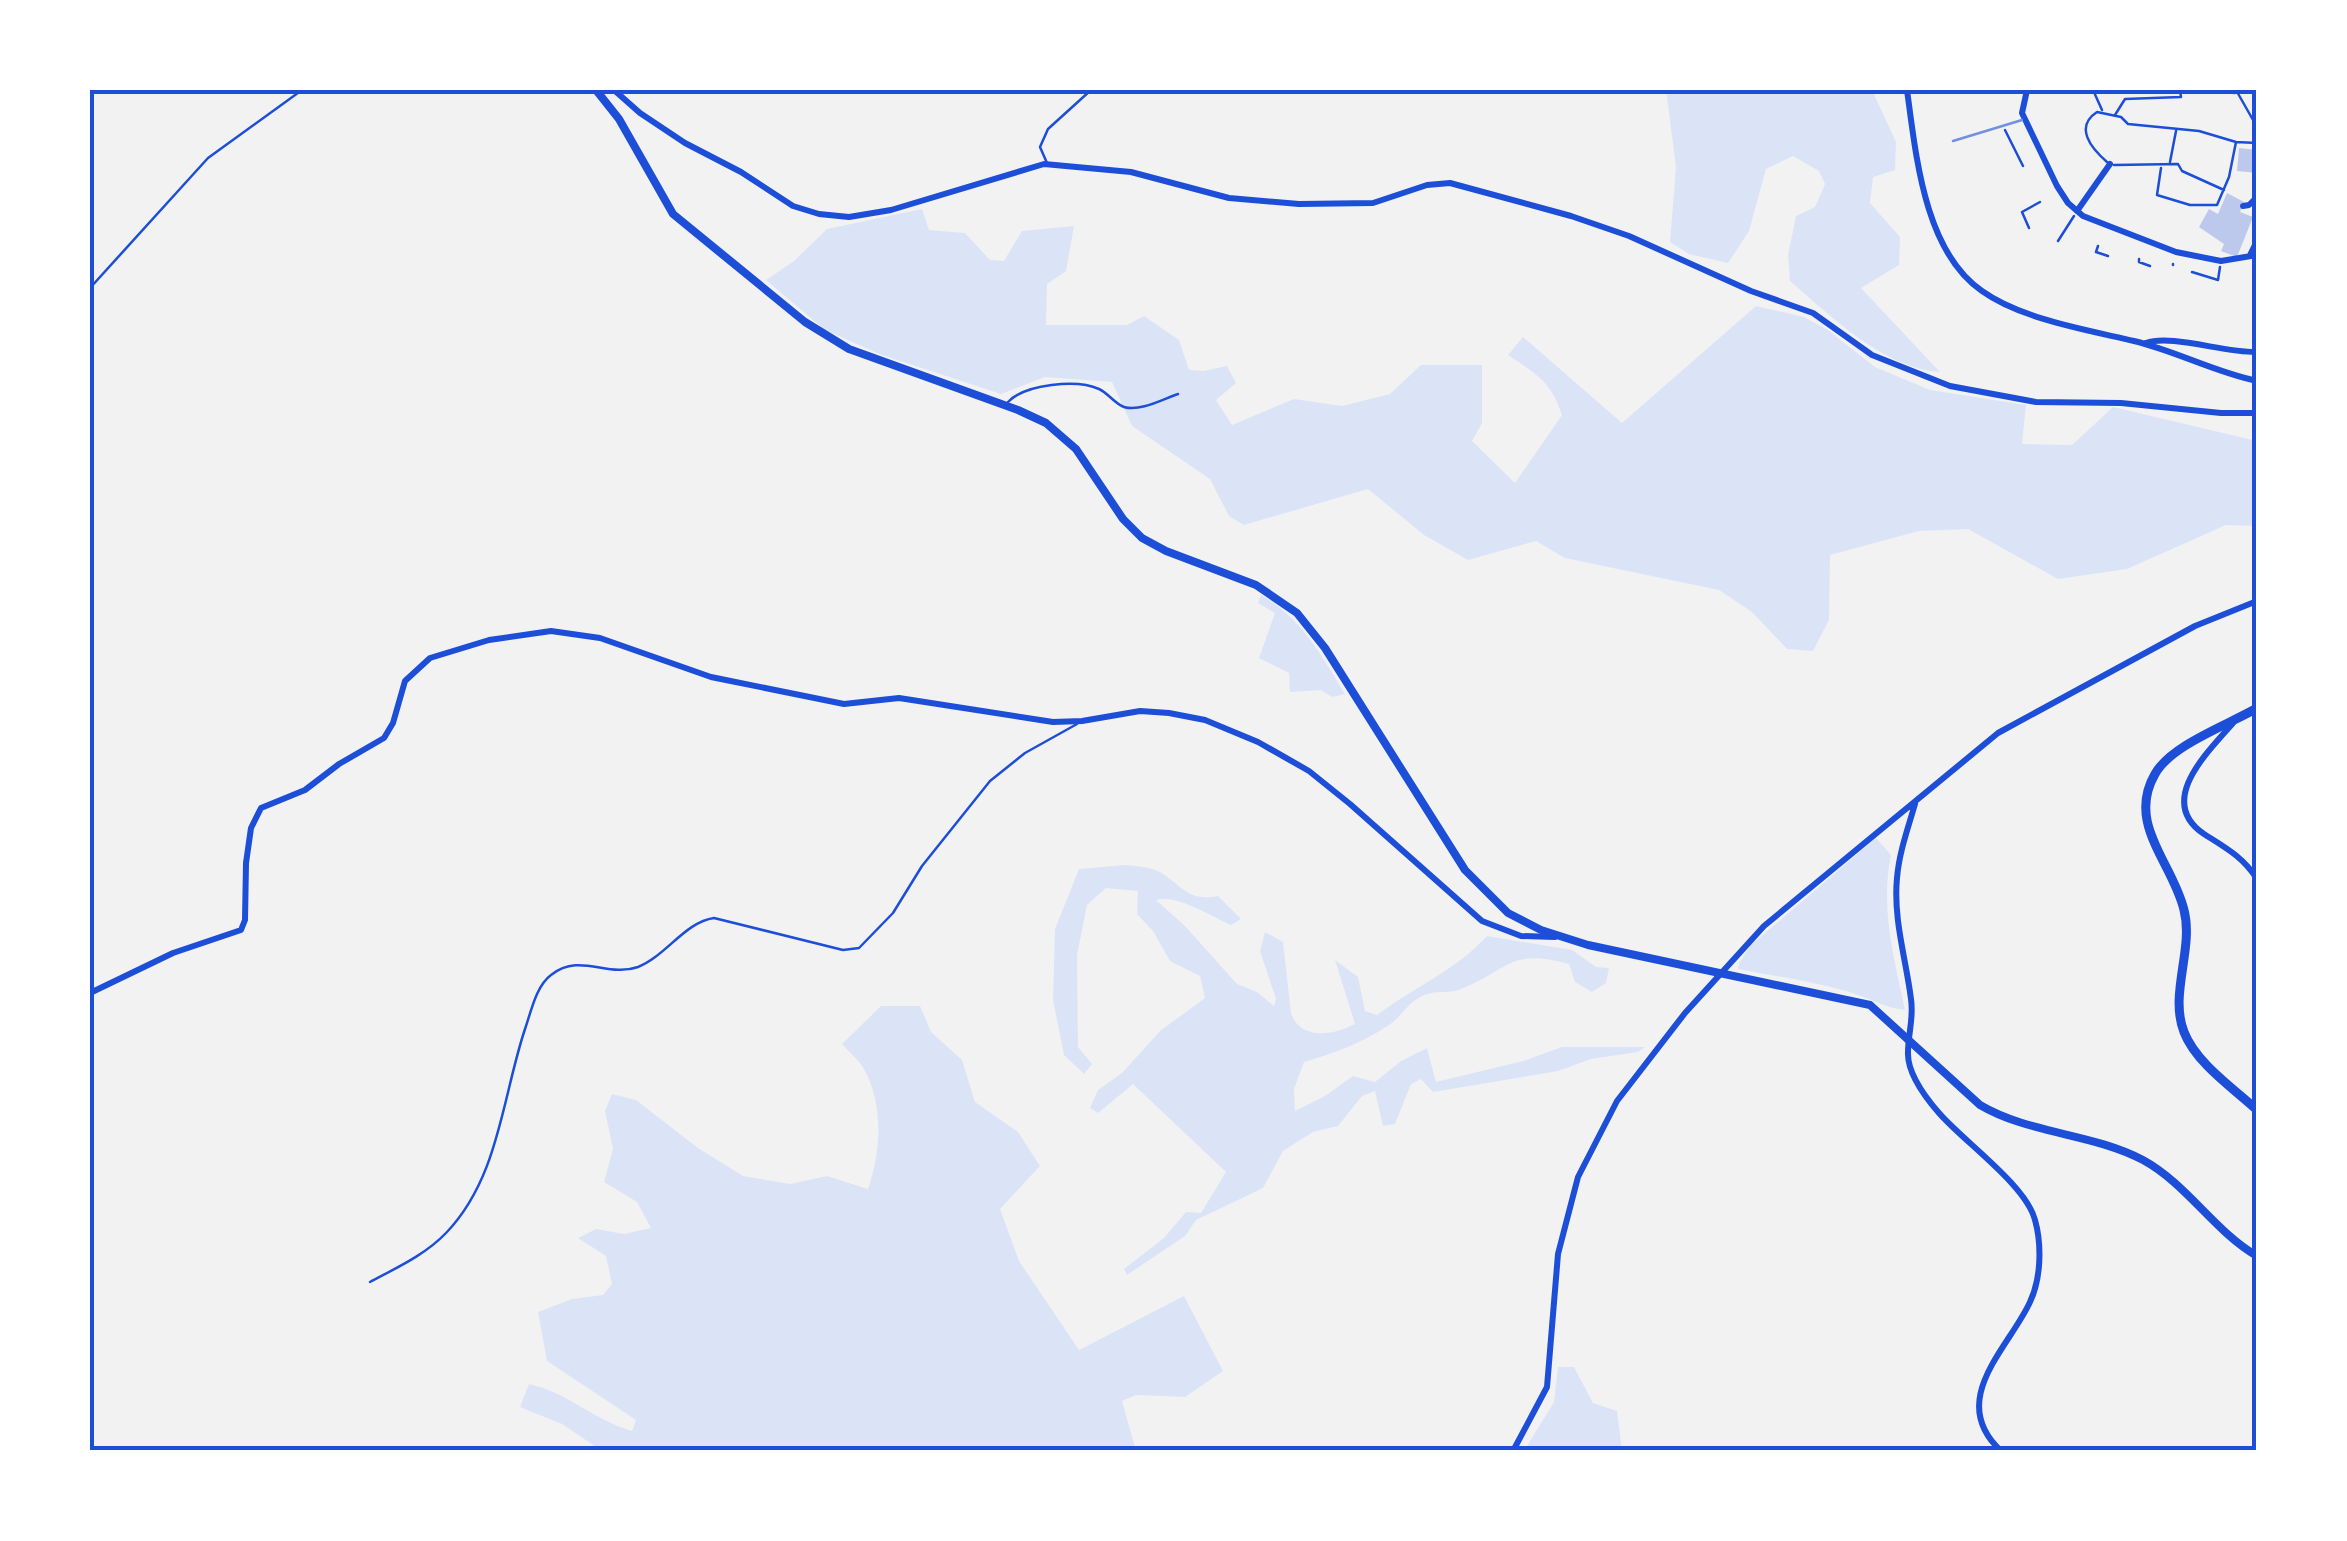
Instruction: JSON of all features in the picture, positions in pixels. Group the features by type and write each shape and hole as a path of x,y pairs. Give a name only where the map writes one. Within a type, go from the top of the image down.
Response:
{"main road":[{"path":"2257,708 2163,762 2148,789 2146,814 2150,837 2186,917 2182,1028 2200,1057 2257,1110"}],"street":[{"path":"596,90 619,119 673,214 805,322 848,349 1036,418 1062,435 1084,460 1122,519 1146,540 1256,585 1297,612 1325,648 1475,882 1514,918 1604,949 1866,1004 1884,1014 1963,1092 1989,1111 2116,1148 2150,1164 2257,1256"},
{"path":"614,90 640,113 686,143 748,176 793,206 826,216 860,216 891,210 1048,164 1137,174 1229,198 1299,204 1365,204 1432,184 1460,185 1629,236 1751,291 1816,315 1866,352 1923,378 1995,396 2257,413"},
{"path":"1908,90 1933,225 1953,263 1982,291 2044,318 2144,344 2257,381"},
{"path":"2026,90 2022,113 2057,186 2077,211 2144,242 2222,261 2253,256 2257,241"},
{"path":"2077,211 2110,164"},
{"path":"2243,206 2257,197"},
{"path":"2144,344 2162,340 2257,352"},
{"path":"1514,1451 1548,1386 1560,1238 1574,1191 1594,1141 1638,1070 1684,1013 1771,920 1998,733 2195,626 2257,601"},
{"path":"90,993 173,953 240,930 246,918 246,856 258,810 306,790 344,760 382,740 394,723 400,692 410,675 432,657 466,646 545,631 606,639 720,679 838,703 899,698 1039,720 1082,721 1155,711 1200,718 1242,734 1294,762 1335,791 1478,918 1511,933 1558,936"},
{"path":"2235,721 2189,776 2186,804 2194,825 2240,856 2257,879"},
{"path":"1916,802 1901,852 1896,892 1912,1006 1908,1061 1931,1102 2026,1200 2036,1223 2038,1266 2034,1292 2019,1323 1992,1362 1982,1395 1984,1428 2001,1451"},
{"path":"2257,944 2257,972"}],"lane":[{"path":"90,288 208,158 302,90"},
{"path":"1048,164 1040,151 1044,134 1091,90"},
{"path":"2093,90 2102,112"},
{"path":"2116,115 2125,99 2122,90"},
{"path":"2125,99 2181,97 2180,91 2186,90"},
{"path":"2198,90 2236,92 2257,127"},
{"path":"2224,190 2182,171 2178,164 2110,164 2094,150 2085,131 2090,117 2102,112 2116,115 2128,124 2199,131 2236,142 2257,143"},
{"path":"2170,164 2176,130"},
{"path":"2161,166 2157,195 2190,205 2217,205 2236,142"},
{"path":"1006,406 1023,390 1047,385 1096,387 1123,407 1137,408 1178,394"},
{"path":"370,1282 435,1243 462,1211 494,1149 513,1066 540,988 551,974 579,963 616,970 637,967 710,918 842,950 859,948 892,913 922,866 986,786 1032,748 1082,721"}],"path":[{"path":"2005,130 2023,166"},
{"path":"2029,228 2022,212 2040,202"},
{"path":"2058,241 2077,211"},
{"path":"2098,246 2096,252 2108,256"},
{"path":"2140,259 2138,262 2150,266"},
{"path":"2192,272 2218,280 2222,261"}],"shaded area":[{"path":"1666,90 1872,90 1896,142 1895,170 1873,177 1870,203 1900,237 1899,265 1861,288 1940,372 1898,361 1879,351 1841,325 1790,281 1788,255 1796,216 1815,207 1825,184 1819,171 1793,156 1766,169 1749,231 1728,263 1689,254 1670,242 1676,167"},
{"path":"922,209 929,230 965,233 990,260 1004,261 1022,231 1074,226 1066,271 1047,284 1046,325 1127,325 1144,316 1179,340 1189,370 1227,366 1236,383 1216,400 1232,425 1294,399 1342,406 1390,394 1421,365 1482,365 1482,423 1472,441 1515,483 1562,415 1547,386 1508,355 1523,337 1622,423 1756,306 1804,317 1828,330 1875,367 1930,390 2026,405 2022,444 2072,445 2113,407 2257,441 2257,526 2226,525 2127,569 2058,579 1968,529 1919,531 1830,555 1829,620 1813,651 1787,649 1752,612 1719,590 1565,558 1536,541 1468,560 1424,535 1368,489 1244,525 1229,516 1210,479 1132,426 1112,382 1045,377 1001,394 882,355 825,330 766,280 794,261 827,229"},
{"path":"1261,595 1299,626 1345,694 1332,697 1321,690 1290,692 1289,673 1259,658 1275,613 1258,603"},
{"path":"1876,838 1891,855 1888,914 1905,1010 1829,987 1738,969 1751,945"},
{"path":"1125,865 1158,871 1199,897 1218,896 1241,919 1231,925 1184,903 1156,900 1237,984 1257,992 1274,1006 1276,999 1260,951 1265,932 1283,942 1291,1013 1295,1022 1310,1032 1328,1033 1355,1024 1335,960 1358,977 1365,1011 1377,1015 1448,969 1487,936 1572,950 1596,967 1609,968 1606,983 1592,992 1575,982 1569,964 1533,958 1511,963 1461,989 1423,996 1369,1037 1304,1062 1294,1089 1295,1111 1353,1076 1375,1082 1401,1061 1427,1048 1436,1082 1523,1061 1562,1047 1645,1047 1558,1071 1433,1092 1421,1079 1411,1084 1395,1124 1383,1126 1375,1091 1362,1096 1338,1126 1313,1132 1283,1151 1263,1188 1196,1220 1185,1236 1127,1275 1124,1269 1164,1238 1186,1212 1201,1213 1226,1172 1133,1084 1098,1113 1090,1108 1098,1090 1122,1073 1160,1031 1205,998 1200,976 1170,961 1153,931 1137,914 1138,891 1106,888 1087,905 1077,955 1078,1047 1092,1064 1084,1074 1064,1055 1053,1000 1055,929 1079,869"},
{"path":"881,1006 920,1006 931,1032 962,1060 975,1102 1018,1132 1040,1166 1000,1209 1019,1261 1079,1350 1184,1296 1223,1371 1185,1397 1136,1395 1122,1401 1136,1451 602,1451 562,1424 520,1407 529,1384 557,1393 632,1431 636,1420 547,1361 538,1312 572,1299 603,1295 612,1284 606,1256 578,1238 596,1229 624,1234 651,1228 637,1202 604,1182 613,1149 605,1111 612,1094 636,1100 698,1148 743,1176 790,1184 827,1176 868,1189 878,1144 875,1098 864,1069 842,1044"},
{"path":"1558,1367 1574,1367 1593,1403 1617,1411 1622,1451 1524,1451 1554,1402"}],"building":[{"path":"2239,148 2257,150 2257,173 2237,171"},
{"path":"2227,193 2244,202 2240,212 2253,217 2237,257 2221,251 2224,244 2199,227 2209,209 2218,214"}],"railway":[{"path":"1953,141 2022,120"}]}
